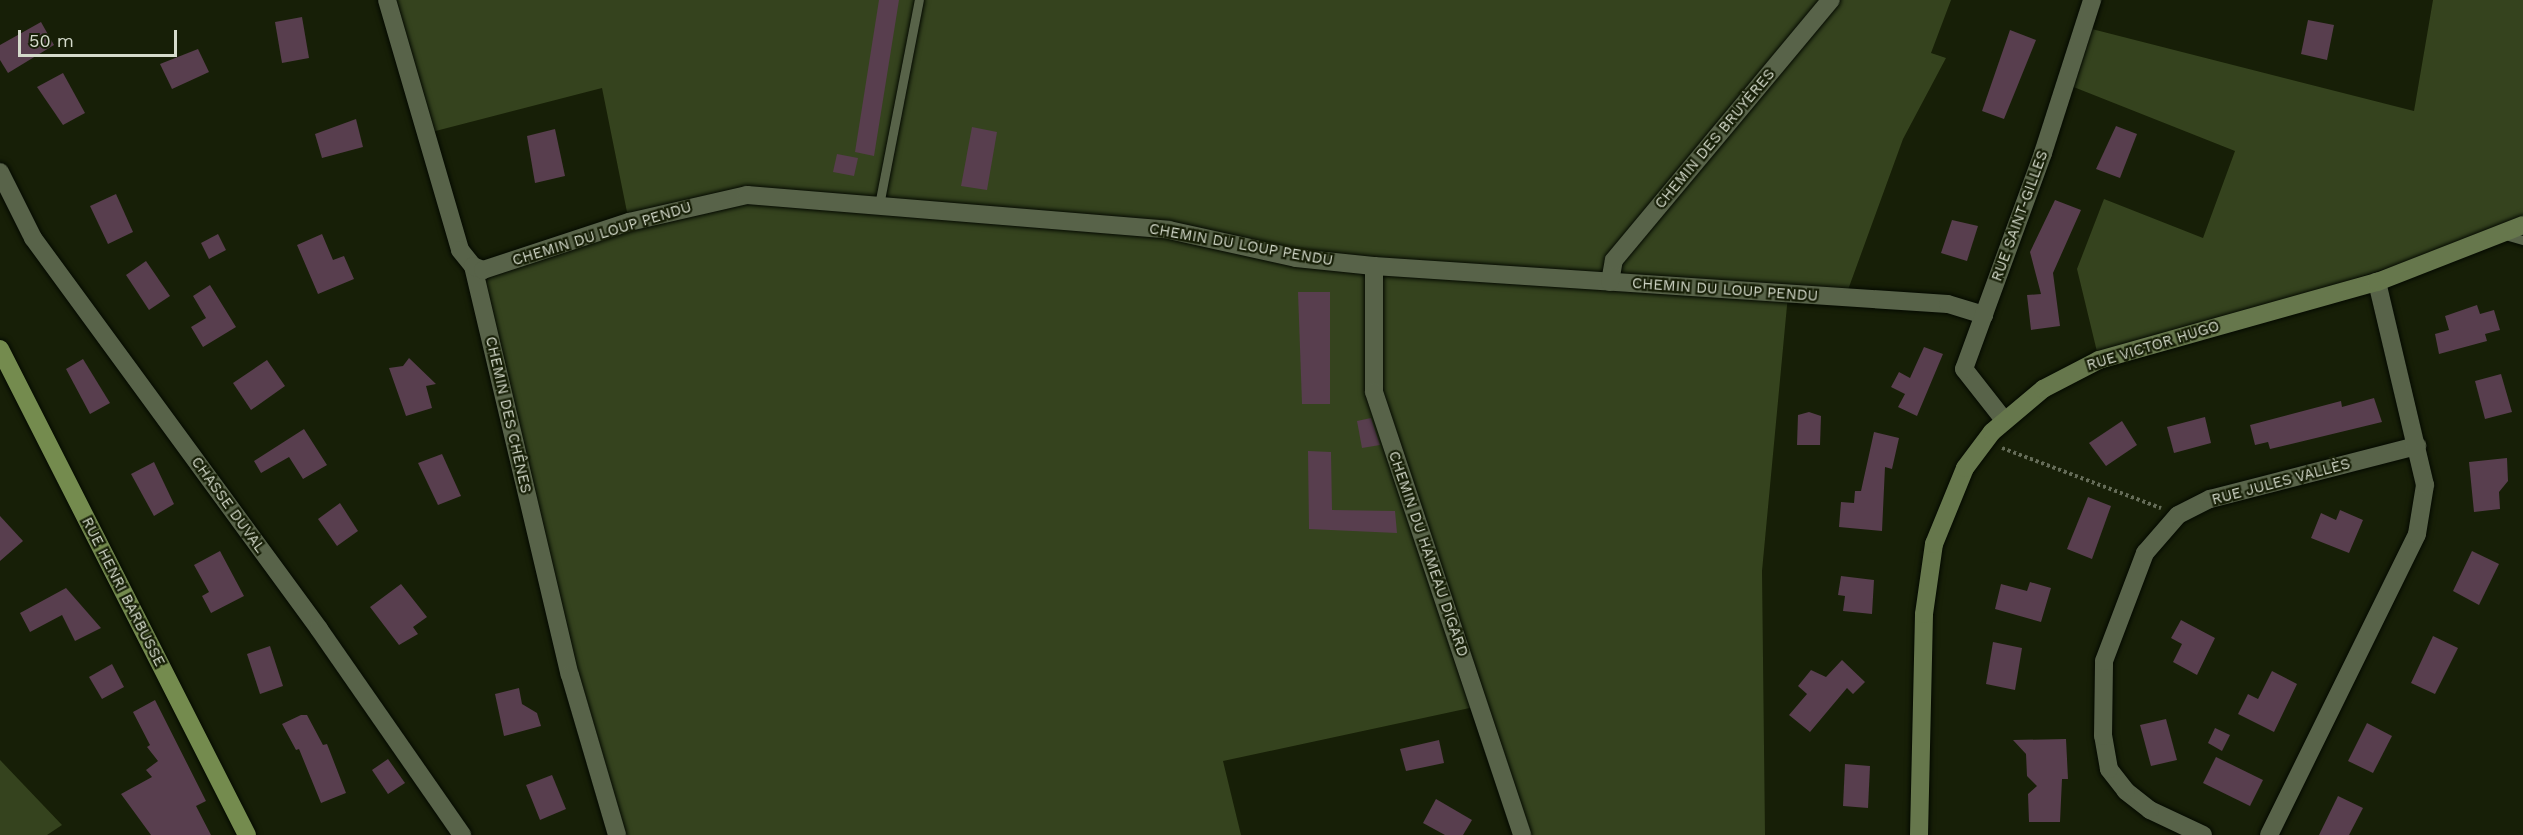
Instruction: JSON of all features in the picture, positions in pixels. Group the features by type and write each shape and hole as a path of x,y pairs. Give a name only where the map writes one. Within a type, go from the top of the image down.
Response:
{"main road":[{"name":"RUE VICTOR HUGO","path":"1919,835 1924,614 1934,544 1949,497 1983,442 2004,420 2043,389 2099,360 2377,282 2523,225"},
{"name":"RUE HENRI BARBUSSE","path":"0,349 247,835"}],"street":[{"name":"CHEMIN DES BRUYÈRES","path":"1610,282 1614,260 1831,0"},
{"name":"RUE SAINT-GILLES","path":"2004,420 1964,369 2092,0"},
{"name":"CHEMIN DES CHÊNES","path":"391,5 460,250 473,266 570,675 617,835"},
{"name":"CHASSE DUVAL","path":"0,172 33,238 319,629 462,835"},
{"name":"CHEMIN DU LOUP PENDU","path":"473,266 483,270 629,222 747,195 1169,230 1296,258 1374,266 1948,304 1984,315"},
{"name":"CHEMIN DU HAMEAU DIGARD","path":"1374,266 1374,392 1522,835"},
{"path":"2269,835 2417,534 2425,485 2377,282"},
{"name":"RUE JULES VALLÈS","path":"2203,835 2150,810 2126,791 2109,769 2103,736 2104,661 2124,600 2145,553 2178,515 2210,499 2417,446"}],"lane":[{"path":"879,205 919,0"},
{"path":"2503,234 2523,240"}],"path":[{"path":"1983,442 2178,515"}],"green space":[{"path":"387,0 1951,0 1931,53 1946,58 1903,139 1845,298 1788,295 1762,571 1765,835 1522,835 1479,706 1223,761 1241,835 617,835 473,266 629,222 602,88 424,134"},
{"path":"2433,0 2523,0 2523,225 2099,360 2077,269 2104,199 2203,238 2235,151 2066,84 2084,27 2414,111"},
{"path":"0,760 62,825 47,835 0,835"}],"building":[{"path":"879,0 899,0 874,156 855,152"},
{"path":"302,17 309,58 282,63 275,22"},
{"path":"2308,20 2334,25 2327,60 2301,54"},
{"path":"41,22 54,45 8,73 0,60 0,45"},
{"path":"2010,30 2036,40 2004,119 1982,111"},
{"path":"198,49 209,72 172,89 160,64"},
{"path":"63,73 85,113 63,125 37,87"},
{"path":"356,119 363,147 322,158 315,134"},
{"path":"2116,126 2137,134 2120,178 2096,169"},
{"path":"972,127 997,132 987,190 961,186"},
{"path":"555,129 565,176 535,183 527,136"},
{"path":"837,154 858,158 854,176 833,172"},
{"path":"116,194 133,232 108,244 90,206"},
{"path":"2055,200 2081,210 2053,273 2060,326 2031,330 2027,295 2041,294 2030,252"},
{"path":"1952,220 1978,226 1967,261 1941,253"},
{"path":"218,234 226,250 209,259 201,243"},
{"path":"322,234 333,260 344,256 354,279 318,294 297,245"},
{"path":"146,261 170,296 149,310 126,275"},
{"path":"210,285 236,327 203,347 191,327 206,318 193,296"},
{"path":"1298,292 1330,292 1330,404 1302,404"},
{"path":"2477,305 2480,314 2494,310 2500,330 2485,334 2487,341 2439,354 2435,334 2449,330 2445,316"},
{"path":"1924,347 1943,354 1917,416 1898,407 1905,394 1891,387 1899,372 1910,378"},
{"path":"409,358 436,384 426,386 432,408 406,416 389,368 403,366"},
{"path":"83,359 110,403 90,414 66,369"},
{"path":"267,360 285,386 251,410 233,383"},
{"path":"2501,374 2512,412 2485,419 2475,381"},
{"path":"2374,398 2382,422 2270,449 2268,442 2255,445 2250,425 2341,401 2342,407"},
{"path":"1809,412 1821,416 1820,445 1797,445 1798,415"},
{"path":"2205,417 2211,443 2174,453 2167,427"},
{"path":"1371,418 1380,445 1362,448 1357,421"},
{"path":"2122,421 2137,445 2106,466 2089,443"},
{"path":"304,429 327,465 303,479 289,457 261,473 254,461"},
{"path":"1874,432 1899,438 1892,469 1885,467 1882,531 1839,527 1841,502 1854,503 1855,491 1861,491"},
{"path":"1308,451 1331,452 1332,510 1395,511 1397,533 1309,529"},
{"path":"442,454 461,496 438,505 418,463"},
{"path":"2507,458 2508,481 2499,492 2500,509 2474,512 2469,462"},
{"path":"154,462 174,504 154,516 131,474"},
{"path":"2088,497 2111,506 2092,559 2067,549"},
{"path":"340,503 358,531 337,546 318,519"},
{"path":"2340,510 2363,520 2349,553 2311,538 2321,513 2336,520"},
{"path":"0,516 23,541 0,561"},
{"path":"220,551 244,596 211,613 202,596 209,592 194,565"},
{"path":"2472,551 2499,564 2479,605 2453,591"},
{"path":"1841,576 1874,580 1872,614 1843,611 1845,596 1838,595"},
{"path":"2030,582 2051,588 2041,622 1995,609 2001,584 2027,591"},
{"path":"401,584 427,617 413,627 418,634 399,645 370,607"},
{"path":"66,588 101,628 75,641 62,615 30,632 20,613"},
{"path":"2181,620 2215,638 2197,675 2173,662 2182,644 2171,638"},
{"path":"2433,636 2458,648 2435,694 2411,683"},
{"path":"1993,642 2022,648 2015,690 1986,684"},
{"path":"270,646 283,686 260,694 247,654"},
{"path":"1842,660 1865,682 1853,694 1847,688 1810,732 1789,715 1807,694 1798,686 1811,670 1826,677"},
{"path":"112,664 124,687 102,699 89,677"},
{"path":"2272,671 2297,684 2274,732 2238,714 2248,694 2258,699"},
{"path":"519,688 522,704 537,713 541,726 504,736 495,694"},
{"path":"155,700 206,801 196,806 211,835 151,835 121,794 152,777 146,770 158,761 147,747 150,745 133,712"},
{"path":"301,715 307,715 323,745 327,744 346,793 321,803 299,749 296,750 282,724"},
{"path":"2166,719 2177,760 2151,766 2140,725"},
{"path":"2367,723 2392,736 2373,773 2348,761"},
{"path":"2215,728 2230,735 2222,751 2208,743"},
{"path":"2066,739 2068,779 2062,779 2060,822 2029,822 2028,794 2037,786 2027,776 2026,754 2013,740"},
{"path":"1439,740 1444,763 1406,771 1400,749"},
{"path":"2216,757 2263,780 2250,806 2203,783"},
{"path":"388,759 405,783 388,794 372,770"},
{"path":"1845,764 1870,766 1868,808 1843,806"},
{"path":"552,775 566,809 540,820 526,785"},
{"path":"2338,796 2363,808 2349,835 2319,835"},
{"path":"1436,799 1472,820 1463,835 1445,835 1423,823"}]}
